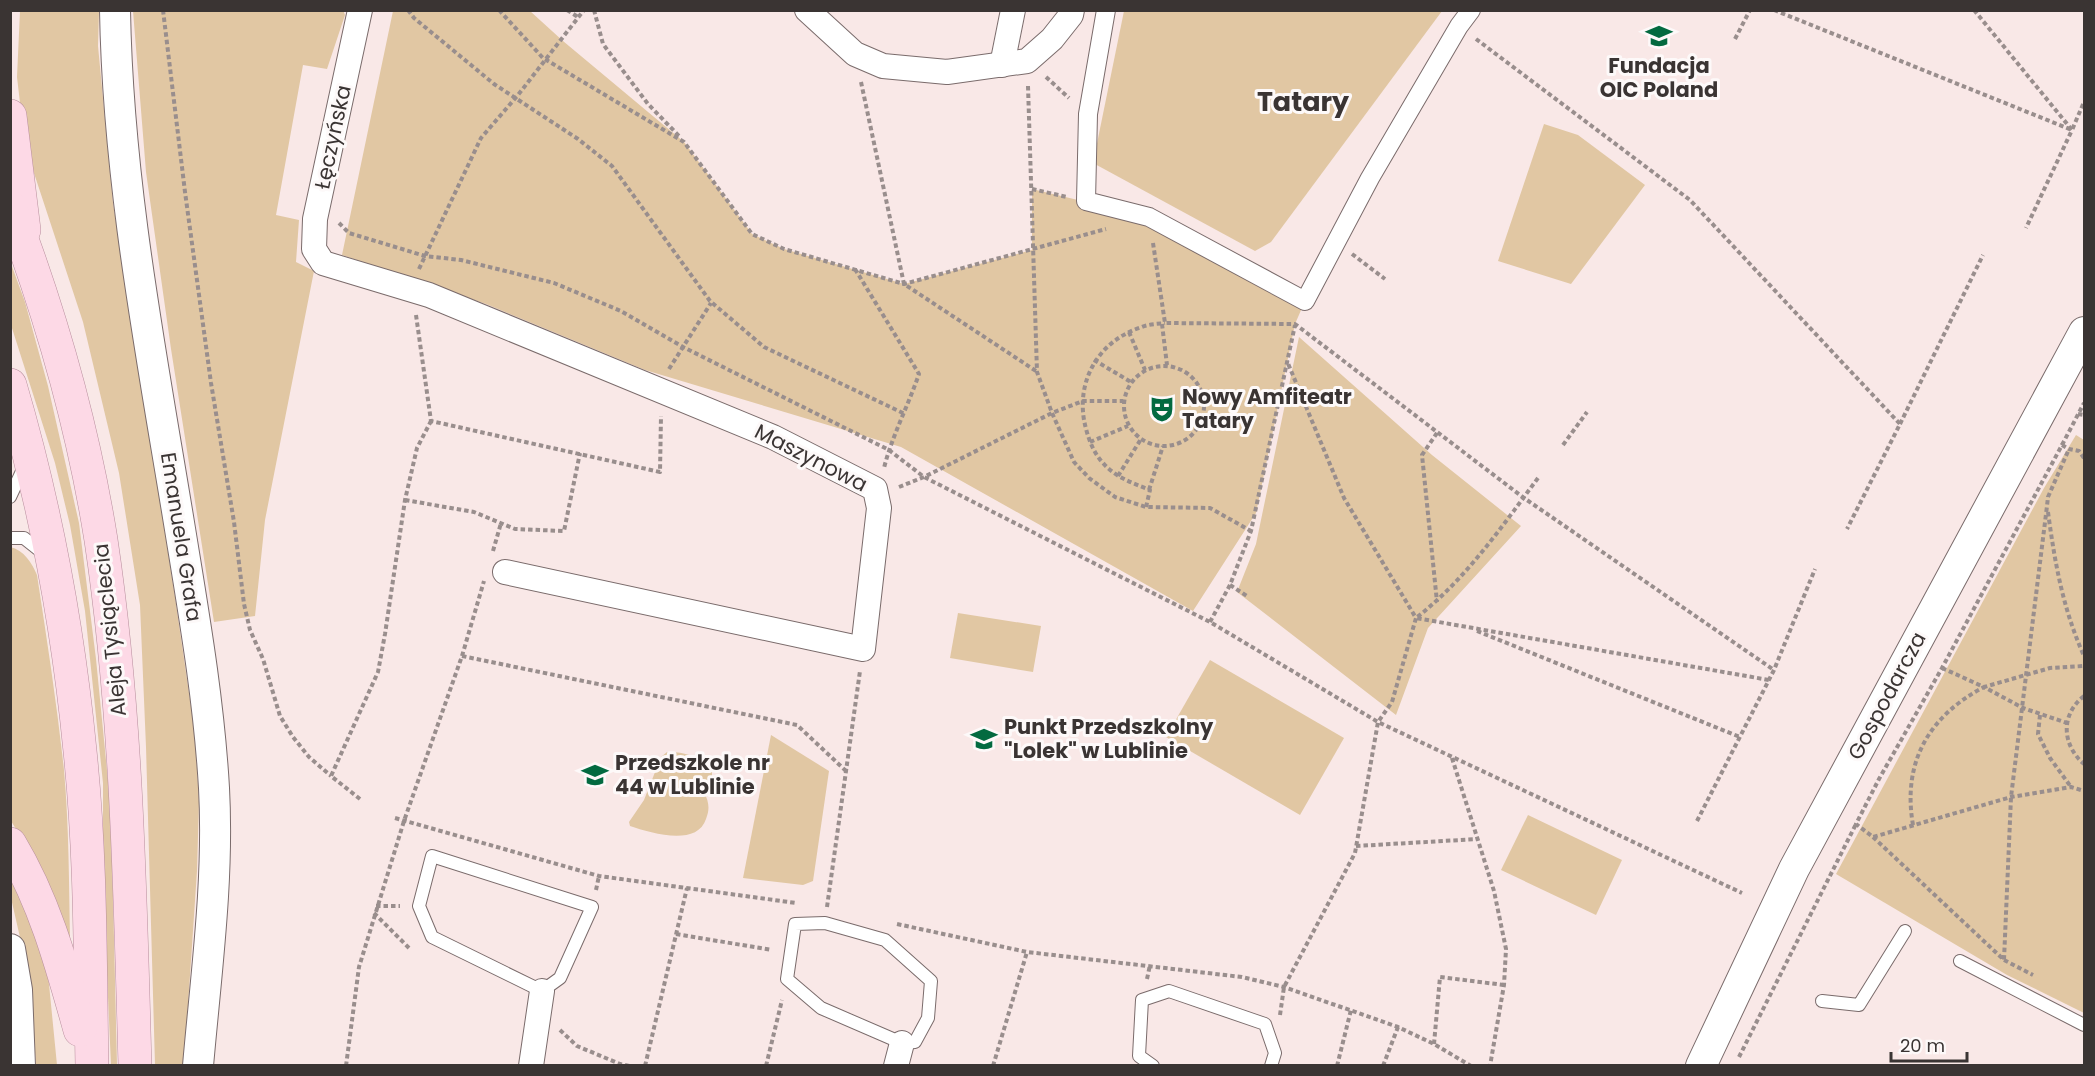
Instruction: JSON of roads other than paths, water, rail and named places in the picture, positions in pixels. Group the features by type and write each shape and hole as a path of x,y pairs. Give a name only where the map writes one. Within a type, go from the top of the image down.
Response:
{"main road":[{"path":"10,116 26,247"},
{"name":"Aleja Tysiąclecia","path":"10,207 26,247 77,421 100,539 116,668 130,880 135,1065"},
{"name":"Aleja Tysiąclecia","path":"10,385 30,453 59,588 68,652 81,764 89,890 91,1065"},
{"path":"10,844 49,923 91,1065"}],"street":[{"name":"Emanuela Grafa","path":"115,10 119,106 127,194 139,283 199,645 214,787 214,869 198,1065"},
{"name":"Łęczyńska","path":"323,263 314,249 315,219 360,10"},
{"path":"807,10 855,54 883,66 947,72 1027,61 1052,39 1071,15 1072,10"},
{"path":"1002,65 1013,10"},
{"path":"1106,10 1088,114 1086,201 1149,217 1305,302 1370,178 1459,26 1471,10"},
{"name":"Maszynowa","path":"323,263 429,295 773,437 875,489 879,508 863,649 493,570"},
{"name":"Gospodarcza","path":"1701,1065 1794,869 2085,332"},
{"path":"10,949 17,990 20,1065"},
{"path":"531,1065 540,1000"}],"lane":[{"path":"10,497 30,453"},
{"path":"10,538 24,538 52,559"},
{"path":"432,856 592,907 560,978 540,1000 432,937 419,906 432,856"},
{"path":"825,923 885,940 932,981 928,1018 915,1042 899,1054 821,1008 787,979 795,924 825,923"},
{"path":"1822,1001 1858,1005 1905,931"},
{"path":"1960,961 2085,1024"},
{"path":"1154,1065 1140,1056 1142,1000 1169,991 1265,1024 1273,1059"}],"place":[{"name":"Fundacja OIC Poland","path":"1659,36"},
{"name":"Nowy Amfiteatr Tatary","path":"1162,409"},
{"name":"Punkt Przedszkolny \"Lolek\" w Lublinie","path":"984,739"},
{"name":"Przedszkole nr 44 w Lublinie","path":"595,775"}],"district":[{"name":"Tatary","path":"1303,102"}]}
